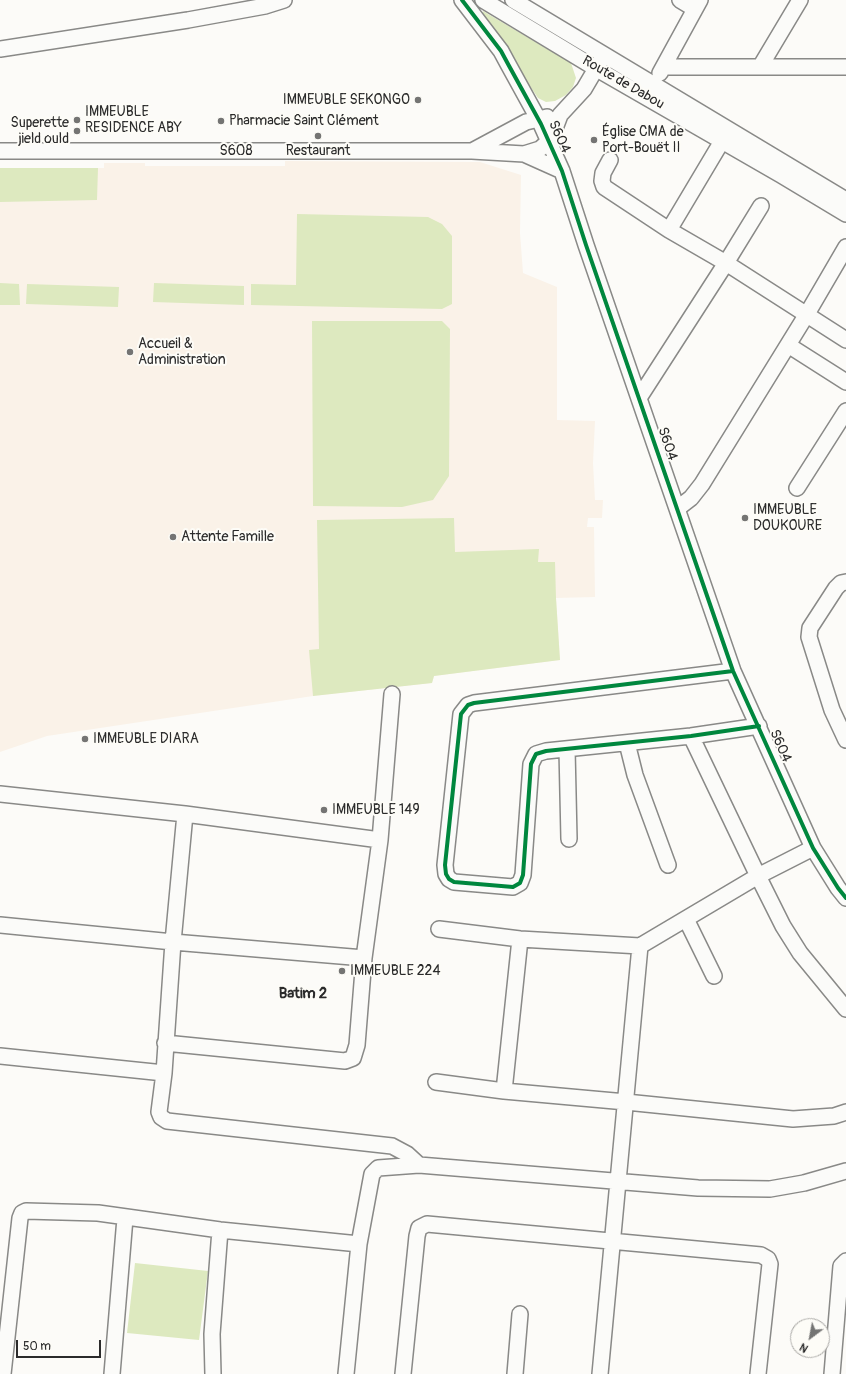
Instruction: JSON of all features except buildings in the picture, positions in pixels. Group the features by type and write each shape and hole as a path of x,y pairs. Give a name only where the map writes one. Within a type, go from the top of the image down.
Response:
{"street":[{"path":"0,49 188,20 265,6 284,0"},
{"name":"S604","path":"462,0 501,51 538,118 562,171 571,202 678,508 733,671 813,848 846,898"},
{"name":"Route de Dabou","path":"483,0 597,69 846,214"},
{"path":"513,0 846,200"},
{"path":"654,84 698,5 680,0"},
{"path":"760,67 800,0"},
{"path":"549,141 560,115 584,89 604,55"},
{"path":"664,67 845,65"},
{"name":"S608","path":"472,151 526,122 538,118 560,115"},
{"name":"S608","path":"0,151 472,151 524,154 540,149 549,141"},
{"path":"669,230 722,141"},
{"path":"524,154 562,171"},
{"path":"610,160 603,173 602,181 604,187 669,230 726,263 846,340"},
{"path":"639,398 761,206"},
{"path":"678,508 691,498 702,484 807,314 846,247"},
{"path":"788,345 846,382"},
{"path":"797,488 846,410"},
{"path":"846,582 841,583 836,588 810,628 809,637 832,710 846,740"},
{"path":"733,671 474,703 468,705 461,714 445,865 446,874 449,879 454,882 513,887 518,885 523,875 531,764 536,754 567,749 691,736 759,726"},
{"path":"165,1043 345,1061 353,1058 355,1054 364,958 380,840 392,694"},
{"path":"691,736 783,926 800,953 846,1010"},
{"path":"627,743 635,775 668,865"},
{"path":"567,749 569,839"},
{"path":"0,794 185,814 380,840"},
{"path":"185,814 165,1043 164,1073 159,1112 161,1117 167,1121 392,1146 407,1154 419,1165"},
{"path":"439,930 520,939 640,946 758,876 813,848"},
{"path":"686,919 714,976"},
{"path":"0,925 174,942 364,958"},
{"path":"504,1091 520,939"},
{"path":"600,1374 640,946"},
{"path":"0,1056 164,1073"},
{"path":"436,1082 504,1091 793,1119 834,1116 846,1112"},
{"path":"346,1374 359,1244 369,1185 372,1174 378,1168 419,1165 698,1188 770,1189 804,1183 846,1171"},
{"path":"3,1374 20,1218 22,1213 26,1211 82,1212 220,1230 359,1244"},
{"path":"112,1374 125,1218"},
{"path":"403,1374 417,1236 421,1226 427,1224 761,1256 768,1259 770,1264 758,1374"},
{"path":"213,1374 212,1334 220,1230"},
{"path":"832,1374 841,1266 846,1261"},
{"path":"515,1374 520,1314"}],"shaded area":[{"path":"285,161 480,162 521,175 520,233 523,273 557,287 557,420 595,421 593,463 595,500 603,500 602,518 588,518 587,527 594,527 595,597 556,598 560,660 434,676 432,683 313,696 47,736 0,752 0,168 104,168 104,163 145,163 145,166 285,166"}],"green space":[{"path":"483,11 571,63 576,78 573,87 566,95 555,101 546,102 538,98 482,15"},
{"path":"0,168 98,168 97,200 0,202"},
{"path":"297,214 428,217 442,224 452,236 452,304 442,309 251,305 251,284 296,285"},
{"path":"0,283 19,284 20,305 0,305"},
{"path":"154,283 244,286 244,305 153,302"},
{"path":"27,284 119,287 118,307 26,304"},
{"path":"312,321 442,321 450,329 449,476 433,500 402,507 313,506"},
{"path":"454,518 455,552 539,549 538,562 555,562 560,660 434,676 432,683 313,696 309,650 319,649 317,520"},
{"path":"135,1263 208,1271 199,1340 127,1333"}],"cycle path":[{"path":"462,0 501,51 541,124 562,171 586,245 733,671 813,848 846,898"},
{"path":"733,671 474,703 468,705 461,714 445,865 446,874 449,879 454,882 513,887 520,883 523,875 531,764 536,754 546,751 691,736 759,726"}],"place":[{"name":"IMMEUBLE SEKONGO","path":"418,100"},
{"name":"IMMEUBLE RESIDENCE ABY","path":"77,120"},
{"name":"Pharmacie Saint Clément","path":"221,121"},
{"name":"Superette jield ould","path":"77,131"},
{"name":"Restaurant","path":"318,136"},
{"name":"Église CMA de Port-Bouët II","path":"594,140"},
{"name":"Accueil & Administration","path":"130,352"},
{"name":"IMMEUBLE DOUKOURE","path":"745,518"},
{"name":"Attente Famille","path":"173,537"},
{"name":"IMMEUBLE DIARA","path":"85,739"},
{"name":"IMMEUBLE 149","path":"324,810"},
{"name":"IMMEUBLE 224","path":"342,971"}],"district":[{"name":"Batim 2","path":"303,994"}]}
